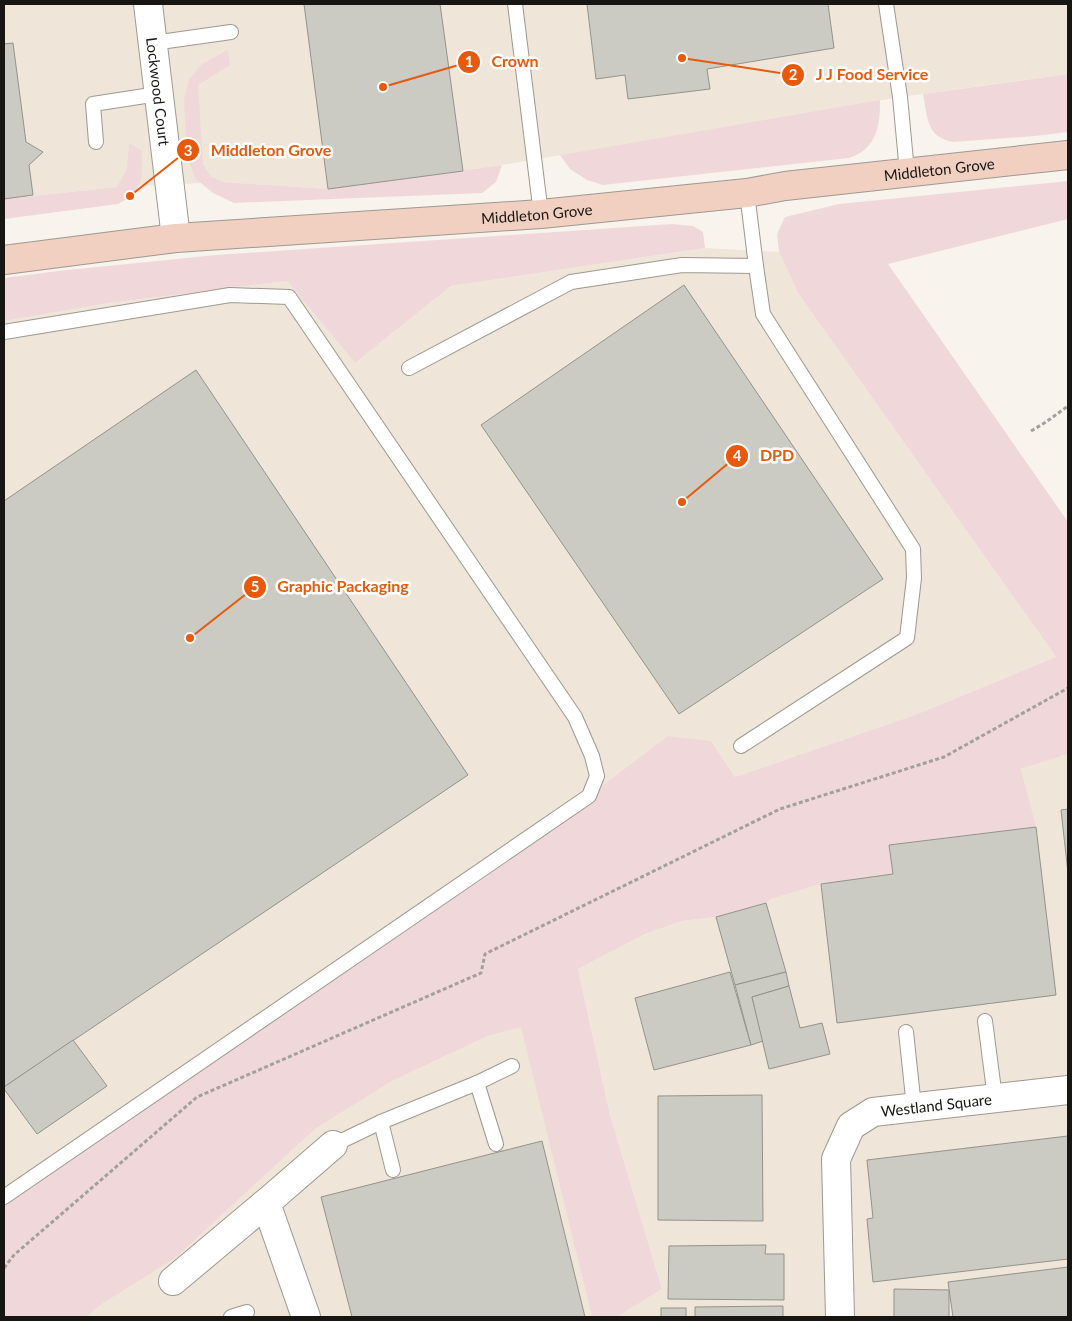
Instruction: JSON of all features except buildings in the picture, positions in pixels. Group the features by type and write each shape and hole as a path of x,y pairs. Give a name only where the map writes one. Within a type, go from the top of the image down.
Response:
{"street":[{"name":"Lockwood Court","path":"148,4 176,238"},
{"name":"Middleton Grove","path":"4,260 176,238 541,214 747,193 784,186 1068,155"},
{"name":"Westland Square","path":"840,1317 836,1159 851,1126 873,1112 1068,1090"},
{"path":"173,1281 333,1145"},
{"path":"266,1203 306,1317"}],"lane":[{"path":"515,4 541,214"},
{"path":"886,4 900,97 908,172"},
{"path":"153,43 231,32"},
{"path":"96,142 93,104 158,94"},
{"path":"741,746 907,638 914,578 913,549 763,314 747,193"},
{"path":"409,368 571,282 682,265 756,266"},
{"path":"4,332 230,295 289,297 575,717 592,756 597,776 590,796 4,1197"},
{"path":"985,1021 995,1098"},
{"path":"906,1032 914,1107"},
{"path":"333,1145 381,1122 477,1083 512,1066"},
{"path":"477,1083 496,1144"},
{"path":"381,1122 393,1170"},
{"path":"231,1317 247,1312"}],"path":[{"path":"1031,431 1068,406"},
{"path":"4,1268 14,1255 197,1097 481,973 485,954 780,809 944,757 1068,688"}],"shaded area":[{"path":"4,4 1068,4 1068,74 900,97 502,165 328,189 223,182 117,187 4,199"},
{"path":"228,50 230,65 198,85 203,164 211,177 224,182 328,189 502,165 496,182 482,193 234,203 213,193 196,179 187,156 184,98 190,78 202,64"},
{"path":"1068,74 1068,132 953,142 944,139 932,130 923,94"},
{"path":"880,100 878,128 872,140 863,151 849,158 603,185 587,180 570,169 560,155"},
{"path":"129,143 141,150 142,162 141,180 132,196 118,204 4,219 4,199 117,187 127,169"},
{"path":"1068,181 1068,219 888,264 1068,522 1068,754 1021,769 1036,827 889,845 893,874 821,884 771,899 766,903 716,917 682,921 645,934 578,969 610,1115 662,1289 617,1317 592,1317 521,1027 488,1036 392,1081 315,1129 174,1259 102,1304 86,1317 4,1317 4,1197 589,796 668,736 711,741 735,777 915,715 1056,657 798,293 779,252 777,234 785,217 839,204"},
{"path":"672,224 693,226 703,232 705,248 451,286 355,363 287,281 110,303 4,321 4,278 216,255"},
{"path":"705,248 779,252 798,293 1056,657 915,715 735,777 711,741 589,796 4,1197 4,321 110,303 287,281 355,363 451,286"},
{"path":"1068,754 1068,1317 617,1317 662,1289 610,1115 578,969 645,934 682,921 716,917 766,903 771,899 821,884 892,874 889,845 1035,827 1021,769"},
{"path":"522,1026 592,1317 86,1317 102,1304 174,1259 315,1129 392,1081 488,1036"}],"place":[{"name":"J J Food Service","path":"682,58"},
{"name":"Crown","path":"383,87"},
{"name":"Middleton Grove","path":"130,196"},
{"name":"DPD","path":"682,502"},
{"name":"Graphic Packaging","path":"190,638"}]}
